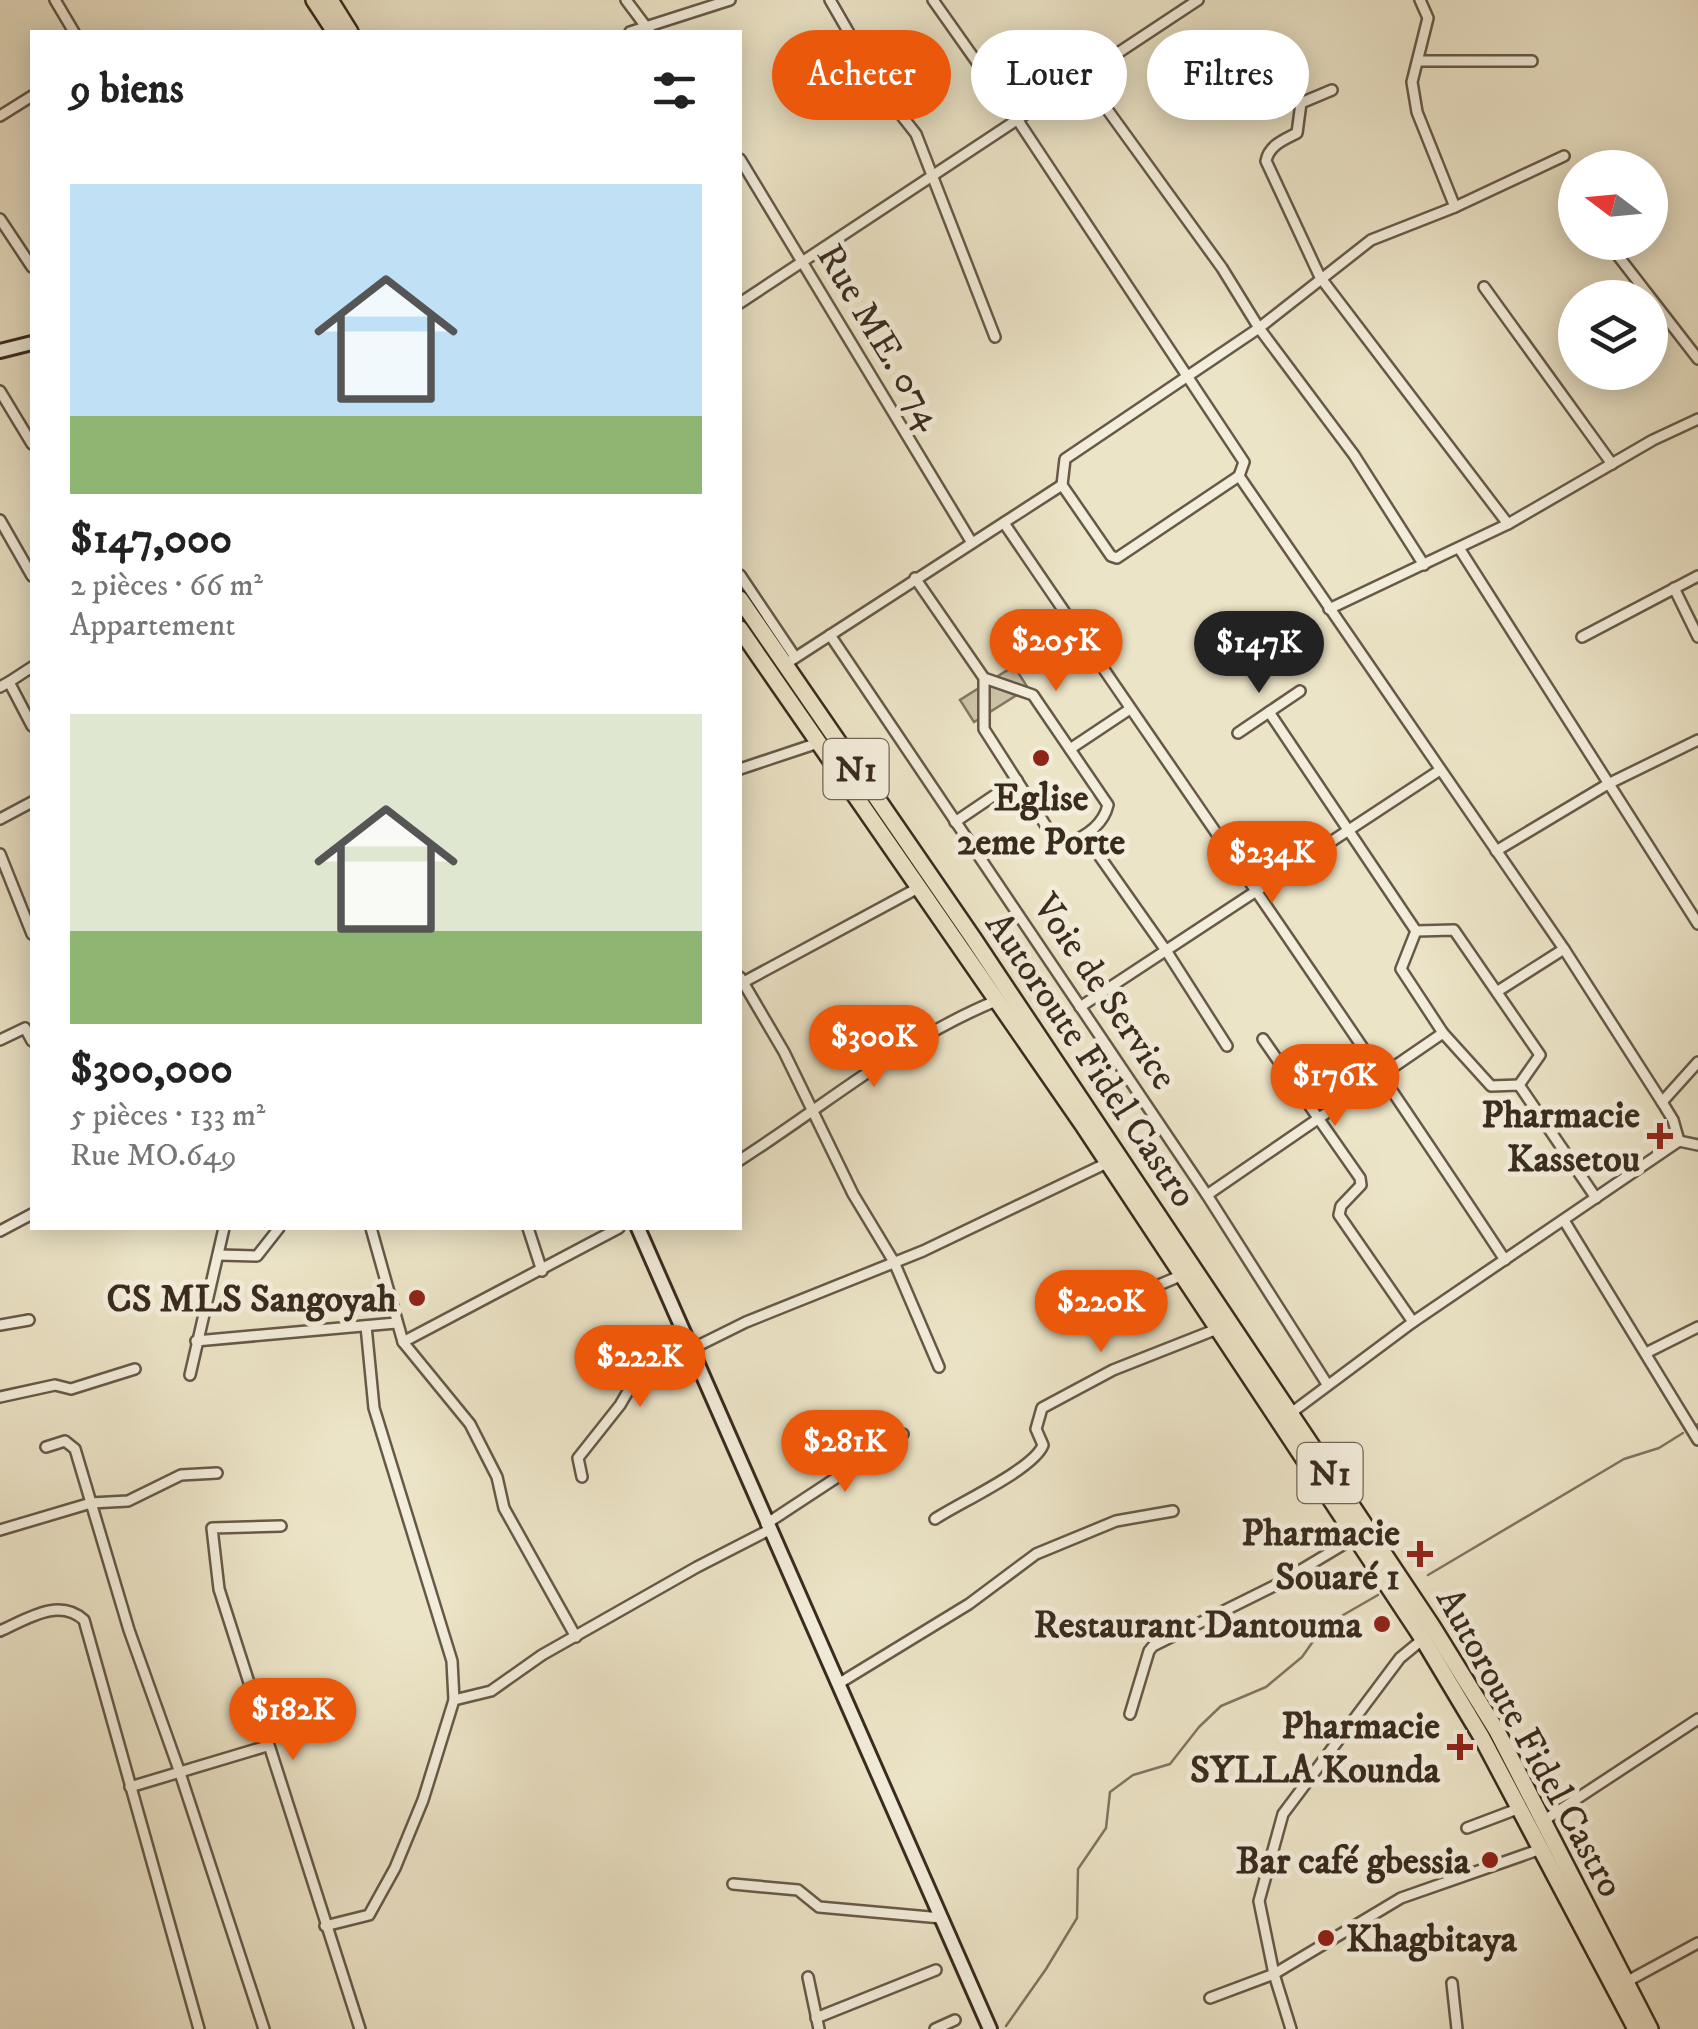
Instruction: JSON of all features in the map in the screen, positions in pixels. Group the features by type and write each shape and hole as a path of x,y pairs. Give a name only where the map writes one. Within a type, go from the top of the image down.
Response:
{"highway":[{"path":"314,0 334,30"},
{"path":"330,0 349,30"},
{"name":"Autoroute Fidel Castro","path":"744,598 790,661 1462,1674 1497,1731 1650,2029"},
{"name":"Autoroute Fidel Castro","path":"742,633 998,1000 1423,1640 1520,1808 1636,2029"}],"street":[{"path":"55,0 73,30"},
{"path":"626,0 648,30 730,0"},
{"path":"830,0 883,92 916,134 995,337"},
{"path":"933,0 971,54"},
{"path":"1127,47 1198,0"},
{"path":"1420,0 1428,18 1412,82 1417,112 1455,208"},
{"path":"1419,61 1532,61"},
{"path":"1332,90 1300,103 1297,132 1274,146 1266,161 1320,277 1508,524"},
{"path":"0,116 30,97"},
{"path":"742,302 1016,120"},
{"path":"1018,120 1186,376 1244,462 1238,476 1117,558 1062,485 1066,459 1186,376 1258,328 1372,240 1455,208 1558,159"},
{"path":"1115,120 1212,254 1258,328 1354,455 1424,565"},
{"name":"Rue ME. 074","path":"742,163 972,543"},
{"path":"0,219 30,263"},
{"path":"1621,260 1698,359"},
{"path":"1484,288 1612,464"},
{"path":"0,350 30,343"},
{"path":"0,391 30,441"},
{"path":"1329,609 1508,524 1653,440 1698,419"},
{"path":"1238,476 1564,950 1673,1120 1680,1141"},
{"path":"790,661 1062,485"},
{"path":"0,520 30,572"},
{"path":"1004,523 1506,1260"},
{"path":"1460,548 1698,924"},
{"path":"1582,637 1698,576"},
{"path":"915,578 984,678 984,729 1016,780 1056,840 1066,844 1086,837 1104,817 1108,805 1033,695 984,678"},
{"path":"1674,588 1698,637"},
{"name":"Voie de Service","path":"830,635 1208,1194 1327,1384"},
{"path":"30,668 5,684 30,723"},
{"path":"1238,732 1300,691"},
{"path":"1070,748 1130,709"},
{"path":"1269,712 1416,932"},
{"path":"1496,851 1608,784 1698,740"},
{"path":"742,768 818,743"},
{"path":"1080,1007 1440,770"},
{"path":"954,822 1016,780"},
{"path":"0,818 30,803"},
{"path":"1086,837 1167,952 1226,1046"},
{"path":"0,854 30,929"},
{"path":"742,980 918,888"},
{"path":"1416,932 1454,930 1498,991 1540,1055 1519,1085"},
{"path":"1416,932 1401,969 1443,1034 1491,1086 1519,1085"},
{"path":"1498,991 1564,950"},
{"path":"742,983 812,1109 853,1194 894,1262 939,1367"},
{"path":"742,1159 894,1053 998,1000"},
{"path":"1,1039 24,1028 30,1035"},
{"path":"1208,1194 1443,1034"},
{"path":"1264,1039 1360,1178 1360,1185 1341,1206 1339,1215 1414,1322"},
{"path":"1662,1102 1698,1062"},
{"path":"1519,1085 1596,1198"},
{"path":"1291,1413 1414,1322 1680,1141 1698,1145"},
{"path":"582,1477 578,1458 620,1405 637,1376 689,1347 923,1252 1107,1163"},
{"path":"0,1229 30,1215"},
{"path":"1565,1222 1698,1440"},
{"path":"190,1376 224,1230"},
{"path":"219,1255 257,1256 278,1230"},
{"path":"372,1230 402,1340 470,1424 497,1477 504,1508 576,1637"},
{"path":"529,1230 542,1271"},
{"path":"402,1340 542,1271 614,1230"},
{"path":"639,1230 990,2029"},
{"path":"1076,1320 1180,1276"},
{"path":"0,1325 29,1320"},
{"path":"196,1341 396,1323"},
{"path":"325,1926 369,1915 395,1868 423,1800 454,1700 452,1660 374,1408 366,1326"},
{"path":"1646,1353 1698,1327"},
{"path":"935,1519 1040,1453 1043,1445 1036,1430 1042,1408 1114,1370 1217,1329"},
{"path":"0,1397 55,1385 71,1388 135,1369"},
{"path":"454,1700 490,1691 542,1655 768,1527 903,1434"},
{"path":"46,1447 66,1442 75,1449 129,1630 264,2029"},
{"path":"0,1530 91,1503 128,1501 181,1475 216,1473"},
{"path":"838,1684 969,1604 1036,1554 1116,1521 1173,1512"},
{"path":"281,1526 212,1528 219,1589 360,2029"},
{"path":"1130,1714 1148,1652 1154,1646 1274,1586 1356,1537"},
{"path":"0,1630 56,1608 74,1611 84,1620 199,2029"},
{"path":"1291,2029 1274,1974 1259,1901 1283,1814 1400,1658 1423,1640"},
{"path":"1543,1821 1698,1719"},
{"path":"130,1787 268,1746"},
{"path":"1467,1828 1520,1808"},
{"path":"1210,1998 1274,1974 1401,1898 1541,1849"},
{"path":"733,1884 798,1890 819,1906 941,1918"},
{"path":"1626,1982 1698,1943"},
{"path":"808,1977 818,2024 936,1970"},
{"path":"1452,1982 1457,2029"},
{"path":"935,2029 955,2020"}],"shaded area":[{"path":"1014,666 1028,688 974,722 960,700"}],"waterway":[{"path":"1428,1575 1624,1459 1659,1448 1683,1433"},
{"path":"1006,2026 1077,1918 1078,1869 1106,1828 1110,1792 1133,1775 1170,1764 1221,1706 1266,1687 1302,1657 1324,1626 1378,1595"}],"place":[{"name":"Eglise 2eme Porte","path":"1041,758"},
{"name":"Pharmacie Kassetou","path":"1660,1136"},
{"name":"CS MLS Sangoyah","path":"417,1298"},
{"name":"Pharmacie Souaré 1","path":"1420,1554"},
{"name":"Restaurant Dantouma","path":"1382,1624"},
{"name":"Pharmacie SYLLA Kounda","path":"1460,1747"},
{"name":"Bar café gbessia","path":"1490,1860"},
{"name":"Khagbitaya","path":"1326,1938"}]}
